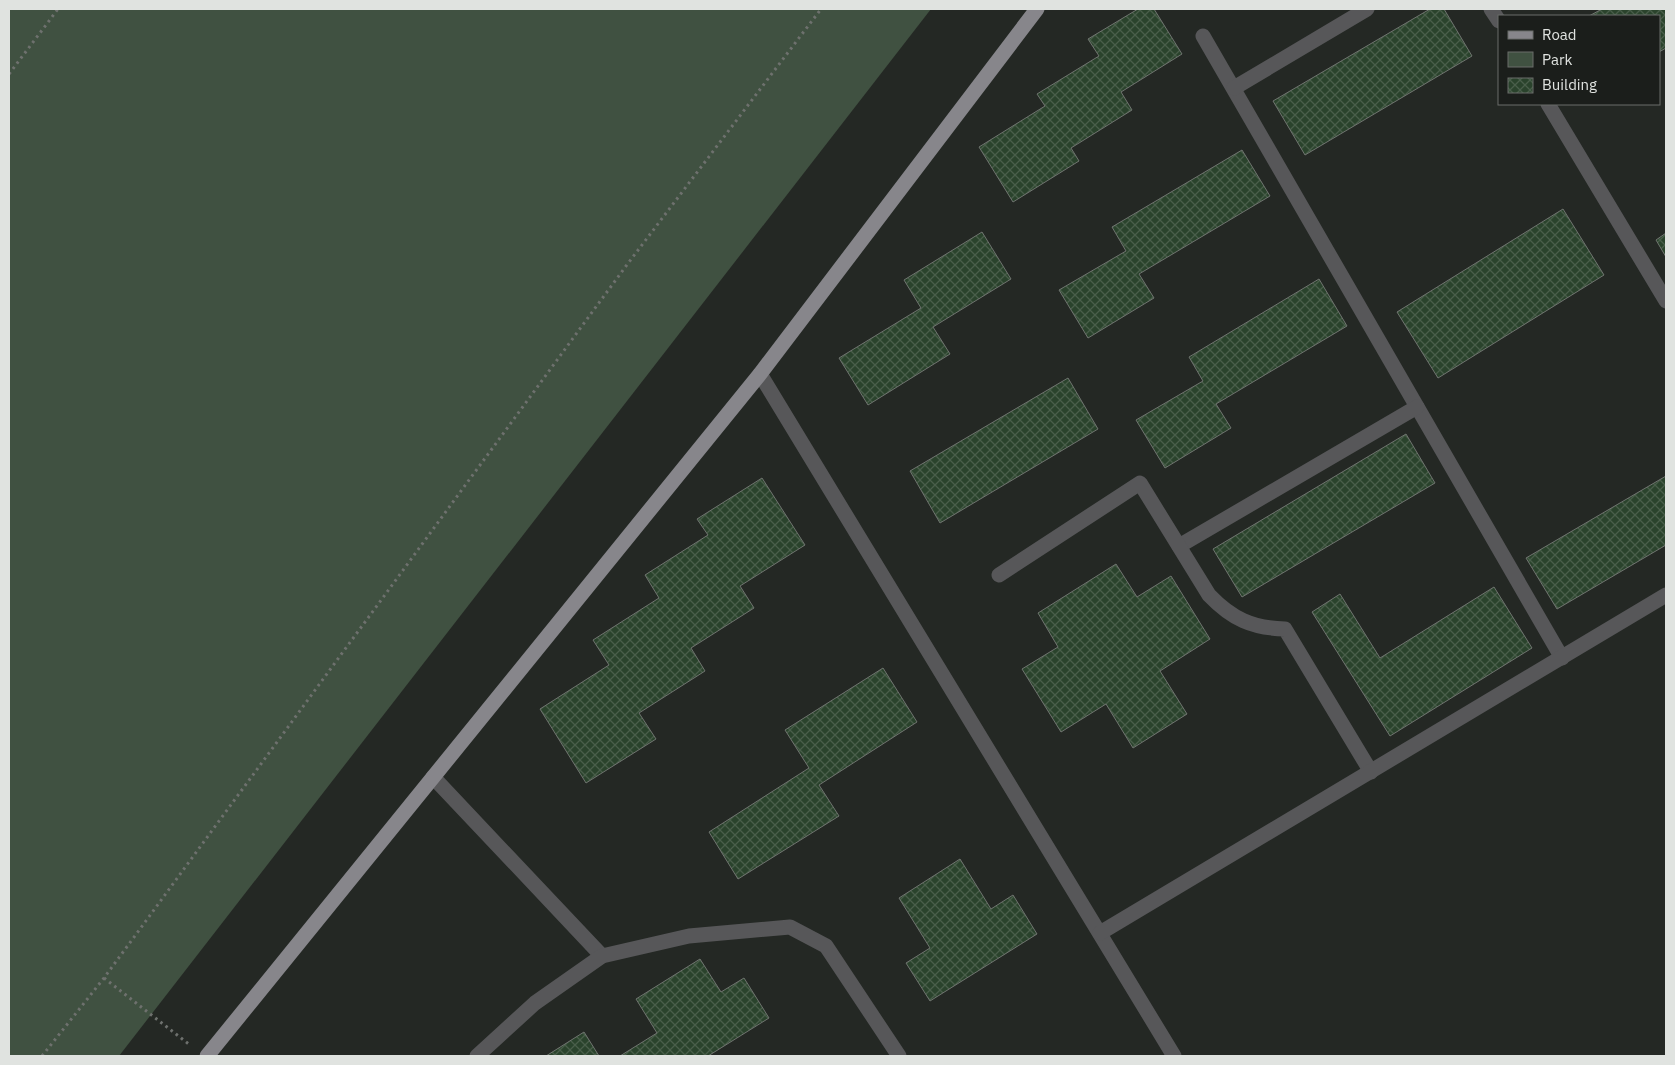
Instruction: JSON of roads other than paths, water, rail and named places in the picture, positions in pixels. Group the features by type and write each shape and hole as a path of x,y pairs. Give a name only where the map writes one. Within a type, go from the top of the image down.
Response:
{"main road":[{"path":"202,1053 433,777 760,374 1036,9"}],"street":[{"path":"1234,88 1368,9"},
{"path":"1491,9 1498,20"},
{"path":"1203,36 1562,658"},
{"path":"1549,105 1666,301"},
{"path":"760,374 1174,1056"},
{"path":"1179,546 1417,407"},
{"path":"999,575 1140,484 1209,595 1222,608 1238,619 1253,625 1285,629 1371,772"},
{"path":"1100,933 1666,595"},
{"path":"433,777 602,956"},
{"path":"477,1056 535,1003 602,956 689,936 790,927 826,946 899,1056"}]}
